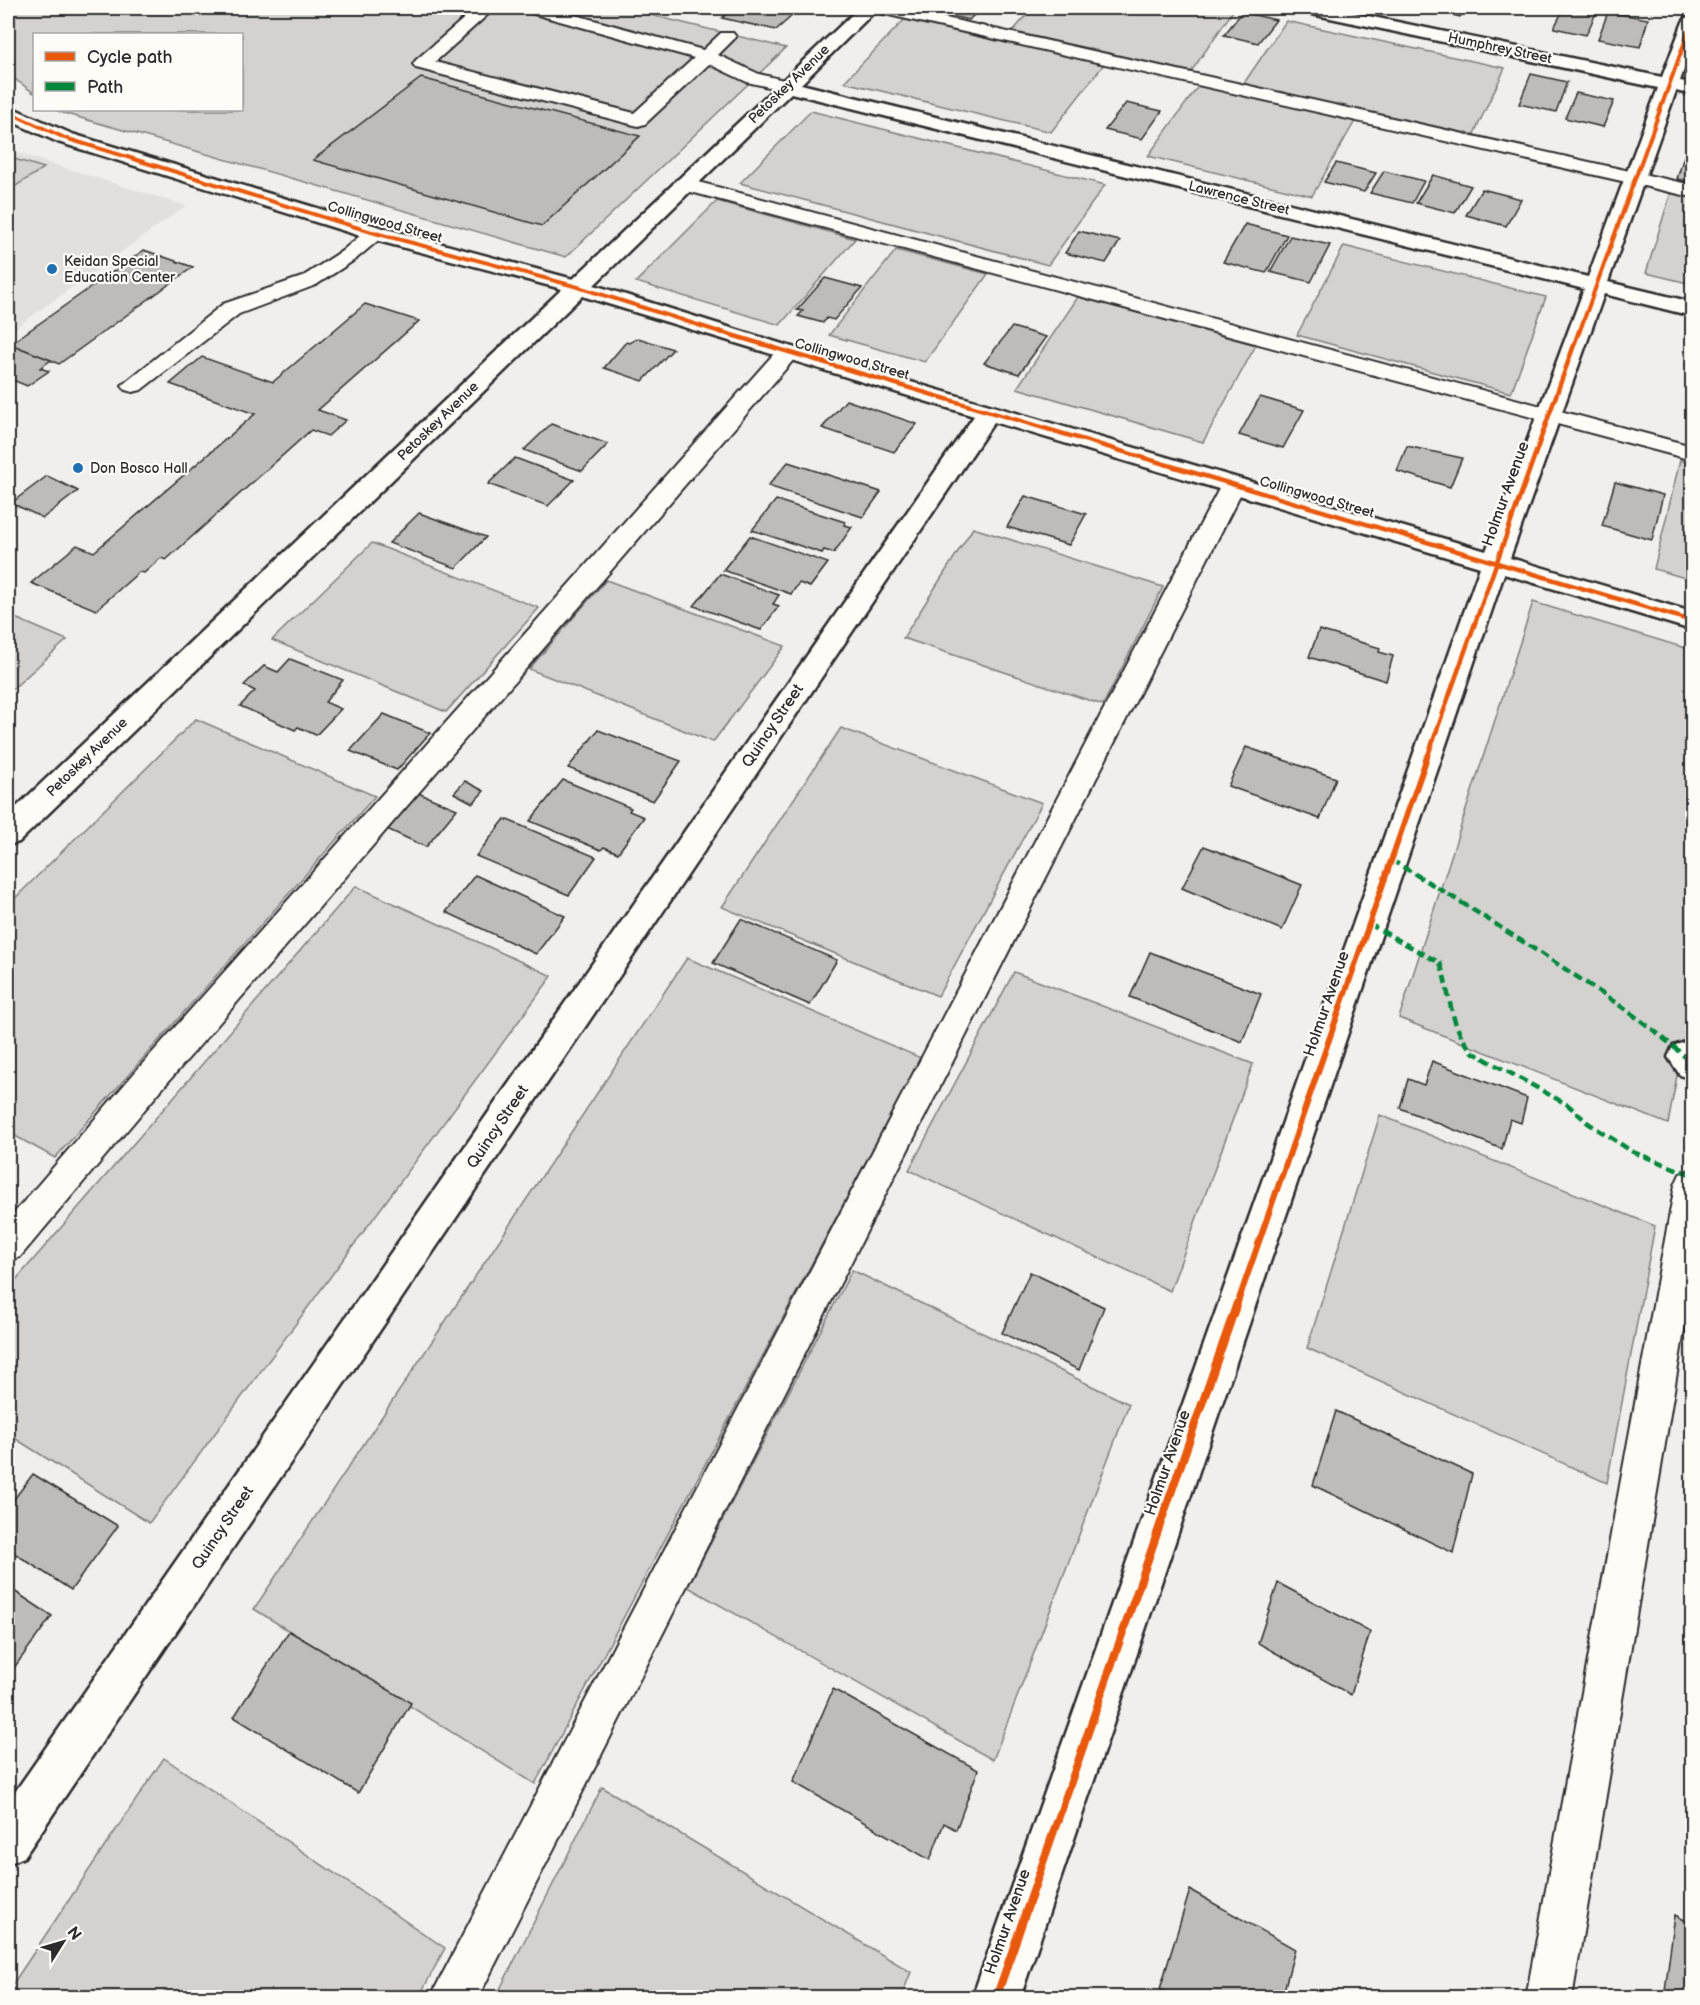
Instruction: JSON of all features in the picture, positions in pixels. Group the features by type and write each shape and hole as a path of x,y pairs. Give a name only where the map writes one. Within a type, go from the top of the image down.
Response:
{"street":[{"name":"Petoskey Avenue","path":"8,834 869,8"},
{"name":"Humphrey Street","path":"1307,8 1681,86"},
{"name":"Holmur Avenue","path":"996,1998 1495,562 1635,178 1681,86 1692,22"},
{"name":"Lawrence Street","path":"786,86 1692,309"},
{"name":"Collingwood Street","path":"8,112 65,138 375,233 578,287 787,353 1692,621"},
{"name":"Quincy Street","path":"8,1841 989,412"}],"lane":[{"path":"486,8 422,64 638,120 727,37"},
{"path":"533,8 706,56 753,78 786,86"},
{"path":"880,8 1692,190"},
{"path":"683,184 1692,453"},
{"path":"133,385 231,309 309,281 349,255 375,233"},
{"path":"8,1245 149,1080 787,353"},
{"path":"453,1998 1233,485"},
{"path":"1549,1998 1692,1185"}],"shaded area":[{"path":"8,8 622,8 786,48 566,257 58,111 243,111 243,33 33,33 33,92 8,74"},
{"path":"1033,8 1235,8 1191,72 1011,33"},
{"path":"906,18 1105,63 1051,132 844,82"},
{"path":"1286,21 1505,68 1472,138 1242,86"},
{"path":"1199,85 1355,121 1312,196 1148,156"},
{"path":"811,111 1105,185 1048,265 740,183"},
{"name":"Keidan Special Education Center","path":"8,150 186,206 8,333"},
{"path":"8,157 44,168 8,191"},
{"path":"1671,192 1692,197 1692,284 1646,273"},
{"path":"717,201 855,239 780,325 636,282"},
{"path":"1344,246 1546,297 1511,393 1297,335"},
{"path":"896,250 988,274 925,362 829,335"},
{"path":"1078,297 1256,345 1203,442 1017,388"},
{"path":"1680,460 1692,464 1692,580 1654,569"},
{"path":"973,528 1163,587 1103,705 903,638"},
{"path":"372,543 539,608 446,712 272,640"},
{"path":"606,580 785,646 713,742 529,669"},
{"path":"1533,602 1692,650 1692,996 1668,1124 1399,1018"},
{"path":"8,615 67,640 8,693"},
{"path":"196,719 375,796 55,1158 8,1132 8,905"},
{"path":"841,728 1042,803 938,996 722,907"},
{"path":"356,886 552,976 149,1523 8,1434 8,1289"},
{"path":"687,958 921,1058 535,1784 254,1609"},
{"path":"1014,972 1253,1064 1170,1291 909,1170"},
{"path":"1380,1115 1655,1226 1607,1483 1307,1348"},
{"path":"852,1270 1129,1404 993,1760 688,1587"},
{"path":"164,1758 445,1948 419,1997 8,1997 8,1991"},
{"path":"602,1787 911,1972 901,1997 496,1997"}],"building":[{"path":"733,8 801,8 776,30 722,18"},
{"path":"915,8 981,8 969,20"},
{"path":"1425,8 1466,8 1460,17"},
{"path":"1564,8 1597,11 1586,35 1554,28"},
{"path":"1242,12 1276,20 1258,43 1224,35"},
{"path":"1608,12 1648,19 1640,47 1598,39"},
{"path":"1531,74 1567,82 1556,112 1519,104"},
{"path":"421,78 640,136 542,226 313,160"},
{"path":"1576,93 1614,101 1603,127 1565,118"},
{"path":"1126,103 1162,111 1142,139 1105,130"},
{"path":"1692,130 1692,182 1677,179"},
{"path":"1336,163 1376,173 1364,192 1324,182"},
{"path":"1384,171 1424,181 1412,203 1370,193"},
{"path":"1433,175 1471,186 1455,213 1416,203"},
{"path":"1482,189 1521,199 1506,226 1466,215"},
{"path":"1245,224 1287,235 1266,273 1223,262"},
{"path":"1079,231 1120,241 1106,263 1065,253"},
{"path":"1290,236 1330,245 1311,282 1270,272"},
{"path":"144,250 193,267 59,364 10,344"},
{"path":"825,278 862,288 834,320 827,318 823,323 798,316 803,311 797,310"},
{"path":"365,304 419,321 318,410 346,420 328,436 311,430 166,560 161,558 144,573 139,572 96,610 31,583 77,545 94,552 255,414 170,384 202,357 273,382"},
{"path":"1012,327 1046,337 1019,374 984,363"},
{"path":"638,338 673,349 643,381 604,368 626,342 629,343"},
{"path":"10,344 51,360 40,368 49,371 27,386 8,378 8,346"},
{"path":"1260,397 1304,410 1283,448 1239,435"},
{"path":"846,400 917,424 894,452 822,428"},
{"path":"551,424 608,444 582,471 524,450"},
{"path":"1407,446 1462,458 1450,487 1397,471"},
{"path":"515,458 574,480 548,506 488,484"},
{"path":"788,462 881,492 863,517 768,486"},
{"path":"47,476 78,491 43,518 11,503"},
{"path":"1615,482 1663,495 1652,540 1602,526"},
{"path":"1025,496 1086,514 1069,545 1007,527"},
{"path":"776,500 845,522 844,525 852,527 834,553 824,550 822,553 752,530"},
{"path":"419,513 486,537 456,568 389,543"},
{"path":"750,536 828,563 810,587 799,583 791,594 723,570"},
{"path":"720,574 779,595 773,604 779,606 761,630 694,606"},
{"path":"1319,630 1380,648 1379,652 1393,656 1386,681 1309,657"},
{"path":"290,659 343,680 325,702 341,709 316,735 298,727 295,730 240,706 255,691 244,685 264,666 278,672"},
{"path":"384,714 430,733 397,770 350,751"},
{"path":"598,730 681,761 653,801 568,768"},
{"path":"1246,747 1336,778 1320,819 1228,786"},
{"path":"563,780 631,808 629,811 644,817 618,853 604,847 601,850 530,821"},
{"path":"465,781 484,791 473,803 454,793"},
{"path":"418,793 457,809 426,847 387,829"},
{"path":"505,819 596,857 569,895 476,856"},
{"path":"1204,846 1302,885 1282,930 1182,888"},
{"path":"475,875 565,916 536,954 446,912"},
{"path":"741,919 837,960 810,1005 713,963"},
{"path":"1150,952 1261,994 1242,1042 1130,997"},
{"path":"1432,1061 1527,1098 1521,1123 1510,1119 1502,1149 1400,1108 1408,1079 1424,1085"},
{"path":"1030,1272 1104,1307 1079,1370 1002,1333"},
{"path":"1336,1411 1472,1474 1453,1553 1313,1485"},
{"path":"33,1474 118,1526 71,1590 8,1549 8,1507"},
{"path":"1278,1583 1370,1632 1351,1695 1258,1643"},
{"path":"8,1587 52,1616 8,1676"},
{"path":"289,1631 411,1703 358,1793 234,1717"},
{"path":"833,1689 978,1770 956,1830 944,1823 930,1860 793,1782"},
{"path":"1190,1890 1295,1949 1282,1998 1175,1998 1160,1989"},
{"path":"1675,1915 1692,1924 1692,1998 1664,1998"}],"marked path":[{"path":"1391,860 1476,911 1608,997 1640,1019 1685,1057"},
{"path":"1369,924 1440,963 1458,1034 1474,1053 1568,1105 1588,1123 1633,1152 1692,1175"}],"cycle path":[{"path":"996,1998 1495,562 1692,22"},
{"path":"8,112 65,138 375,233 578,287 787,353 1692,621"}],"place":[{"name":"Keidan Special Education Center","path":"52,269"},
{"name":"Don Bosco Hall","path":"78,468"}]}
